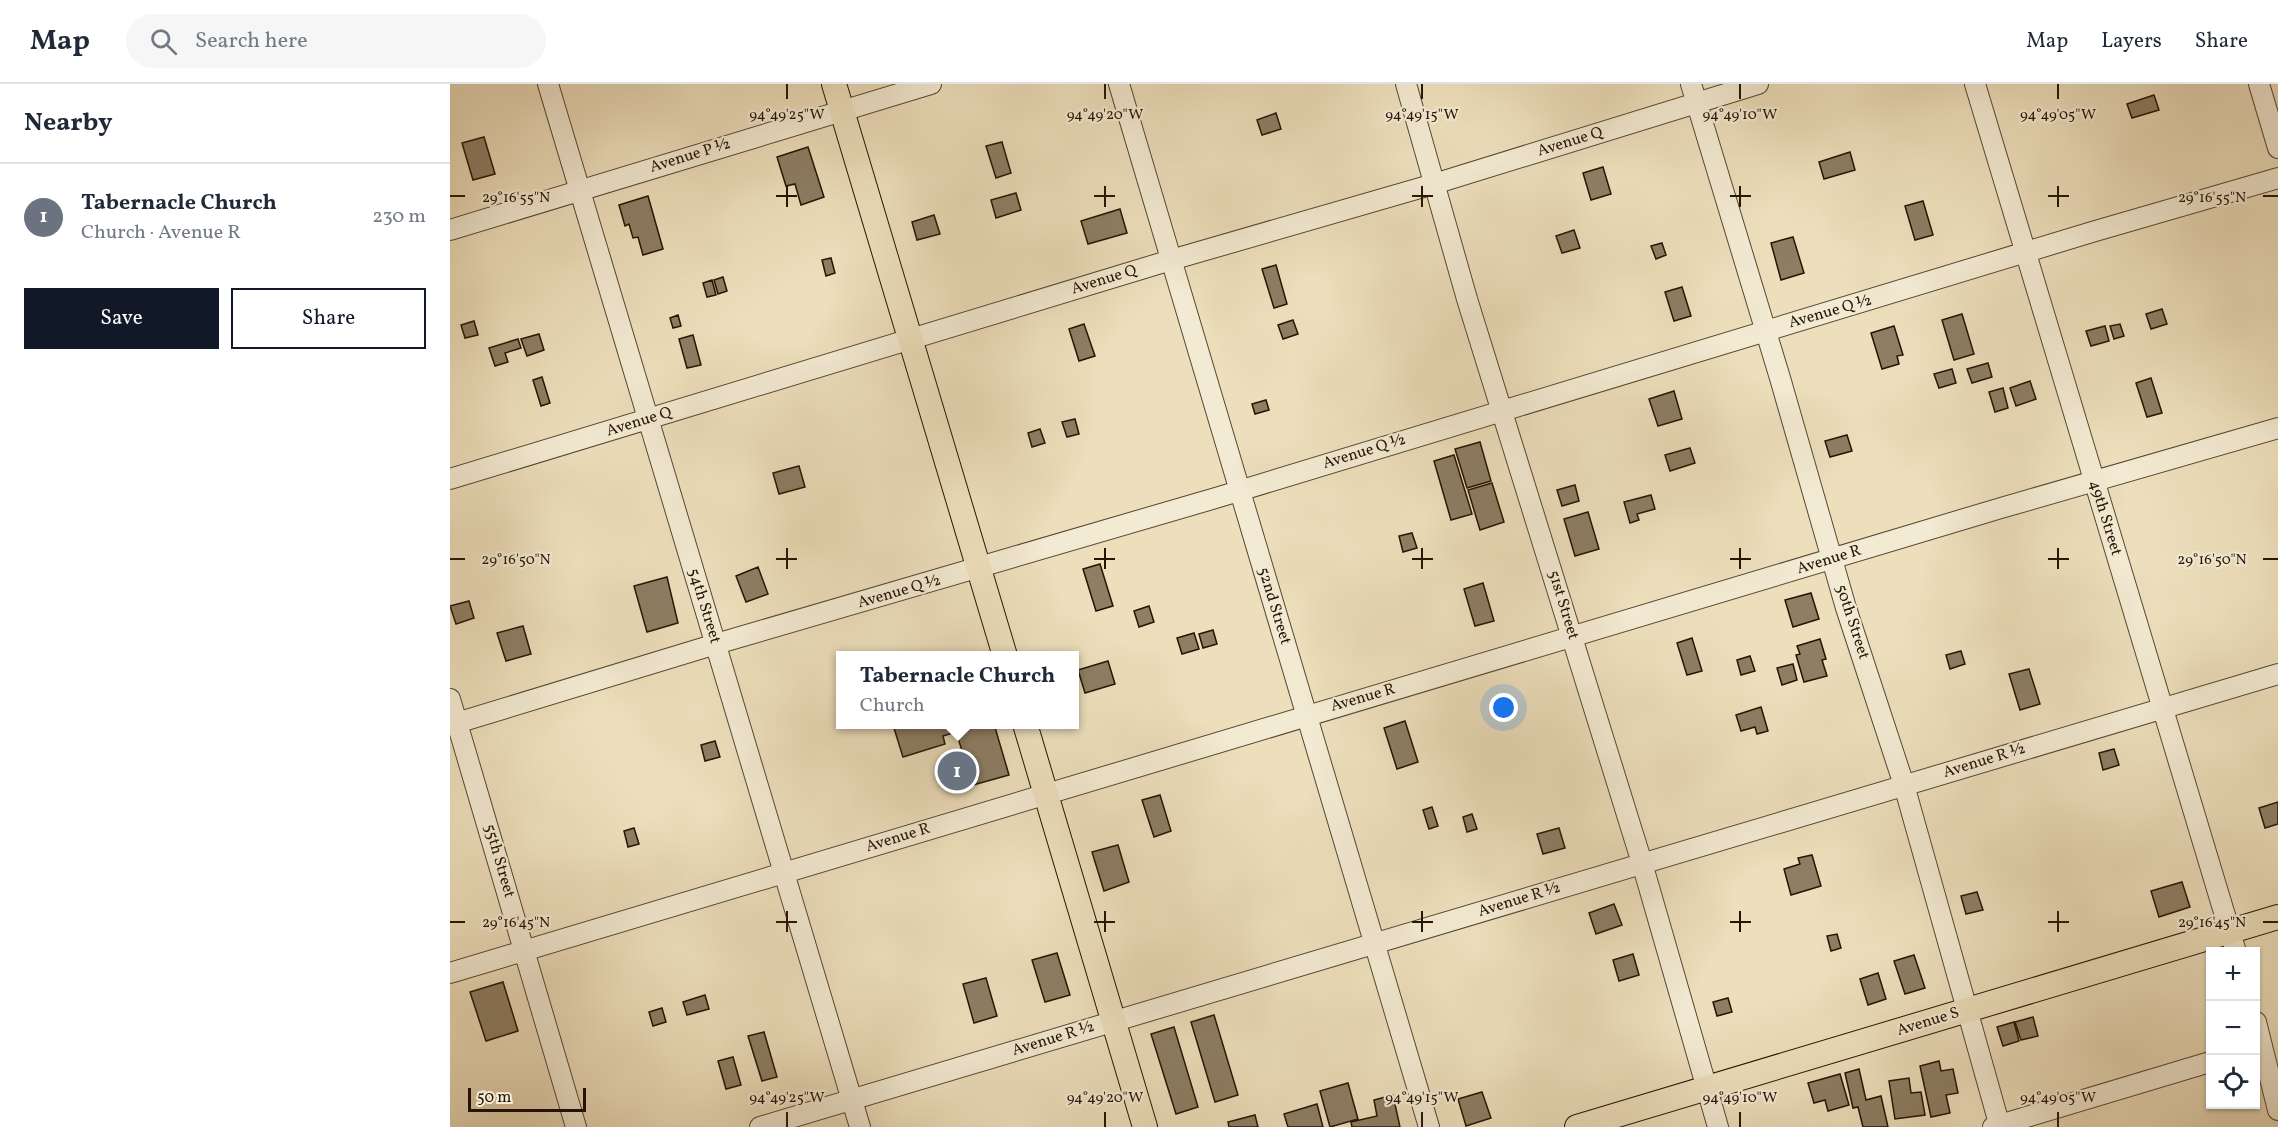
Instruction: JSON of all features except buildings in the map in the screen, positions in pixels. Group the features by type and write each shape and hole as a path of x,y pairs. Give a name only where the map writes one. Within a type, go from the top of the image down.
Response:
{"main road":[{"path":"834,84 1004,651"},
{"path":"1026,729 1145,1127"},
{"name":"Avenue S","path":"1578,1127 1968,1010 2233,941 2278,917"}],"street":[{"name":"54th Street","path":"549,84 860,1127"},
{"name":"Avenue P ½","path":"450,230 931,84"},
{"name":"52nd Street","path":"1119,84 1429,1127"},
{"name":"51st Street","path":"1406,84 1502,410 1642,863 1718,1127"},
{"name":"50th Street","path":"1691,84 1832,559 1904,785 1968,1010 1998,1126"},
{"name":"Avenue Q","path":"450,479 1171,260 1434,184 1758,84"},
{"name":"49th Street","path":"1975,84 2233,941"},
{"path":"2259,84 2278,148"},
{"name":"Avenue Q ½","path":"454,724 1240,491 1502,410 2278,178"},
{"name":"Avenue R","path":"450,973 1307,715 2278,428"},
{"name":"Avenue R ½","path":"760,1127 2278,674"},
{"name":"55th Street","path":"450,699 454,724 525,951 576,1127"},
{"path":"2265,1046 2278,1110"},
{"path":"1998,1126 2206,1064"}],"place":[{"name":"Tabernacle Church","path":"957,771"}]}
